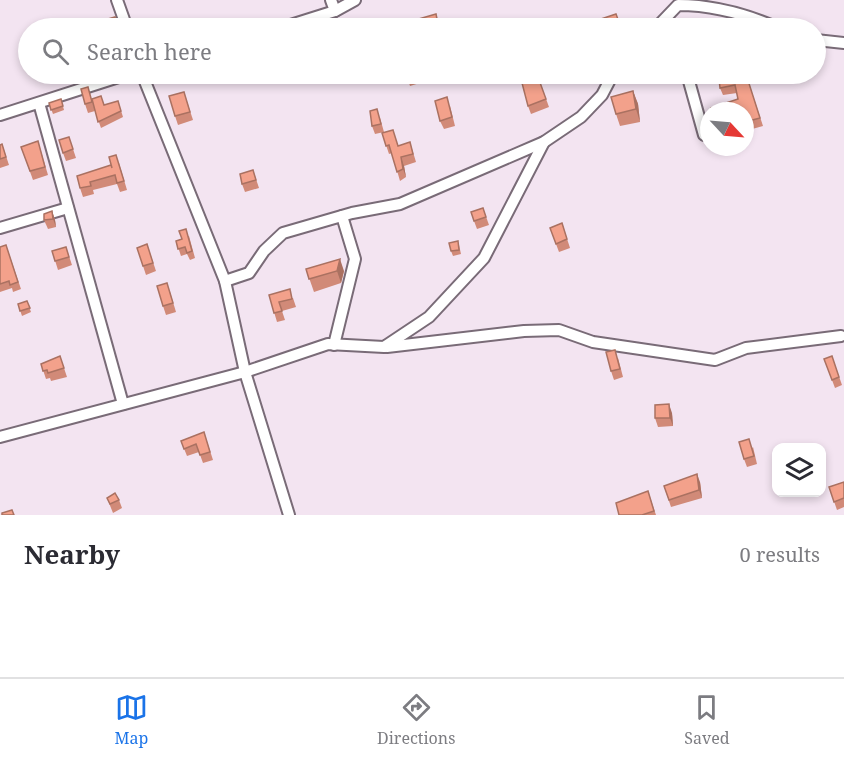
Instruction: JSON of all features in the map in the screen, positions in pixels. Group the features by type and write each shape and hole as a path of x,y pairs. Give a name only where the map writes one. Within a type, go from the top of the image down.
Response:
{"street":[{"path":"117,0 123,18"},
{"path":"331,0 335,11"},
{"path":"313,18 335,11 355,0"},
{"path":"665,18 676,3 741,12 755,18"},
{"path":"669,13 671,18"},
{"path":"826,41 844,43"},
{"path":"0,115 97,84"},
{"path":"146,84 225,281 245,372 289,515"},
{"path":"225,281 249,273 264,250 283,233 342,216 400,204 544,141 581,117 602,95 608,84"},
{"path":"690,84 700,121"},
{"path":"39,103 123,404"},
{"path":"384,347 429,317 484,258 544,141"},
{"path":"0,228 68,208"},
{"path":"334,345 355,259 342,216"},
{"path":"0,437 245,372 334,345 384,347 524,331 559,330 592,342 715,360 746,348 841,336"}],"building":[{"path":"436,14 437,18 422,18"},
{"path":"616,14 618,18 604,18"},
{"path":"522,84 541,84 546,99 528,106"},
{"path":"720,84 749,84 760,118 754,120 754,102 729,102 738,99 735,85 720,88"},
{"path":"88,87 92,102 85,104 81,89"},
{"path":"633,91 636,109 616,114 611,97"},
{"path":"184,92 190,112 175,116 169,96"},
{"path":"101,96 104,105 118,101 121,111 98,122 92,99"},
{"path":"447,97 452,117 440,121 435,101"},
{"path":"61,99 63,106 51,110 49,103"},
{"path":"377,109 381,124 372,126 370,111"},
{"path":"393,130 398,146 410,142 413,154 401,157 403,169 397,172 389,145 386,146 382,133"},
{"path":"69,137 73,149 63,153 59,140"},
{"path":"38,141 45,167 30,171 21,147"},
{"path":"2,144 6,157 0,159 0,145"},
{"path":"116,155 124,181 117,183 115,175 90,182 91,186 80,188 77,176 111,165 112,168 109,157"},
{"path":"253,170 256,180 242,184 240,174"},
{"path":"483,208 486,217 474,221 471,212"},
{"path":"52,211 53,219 44,220 44,214"},
{"path":"562,223 567,239 556,244 550,228"},
{"path":"186,229 192,251 187,253 185,247 178,249 176,241 182,239 179,231"},
{"path":"458,241 459,250 451,251 449,243"},
{"path":"147,244 153,263 143,266 137,248"},
{"path":"6,245 18,282 10,285 9,281 0,284 0,247"},
{"path":"66,247 69,257 55,261 52,251"},
{"path":"340,259 337,271 309,279 306,269"},
{"path":"167,283 173,303 163,306 157,286"},
{"path":"290,289 292,299 279,302 282,311 274,313 269,295"},
{"path":"27,301 30,308 20,311 18,304"},
{"path":"615,350 620,369 611,371 606,352"},
{"path":"60,356 64,368 48,373 47,370 43,371 41,364"},
{"path":"832,356 839,377 832,380 824,359"},
{"path":"669,404 670,418 655,418 655,405"},
{"path":"204,432 210,452 200,455 196,444 184,449 181,441"},
{"path":"749,439 754,456 744,459 739,442"},
{"path":"697,474 699,490 669,500 664,486"},
{"path":"844,482 844,498 834,502 829,487"},
{"path":"648,491 654,511 642,515 619,515 616,503"},
{"path":"115,493 119,500 110,504 107,498"},
{"path":"12,510 14,515 2,515 2,513"}]}
